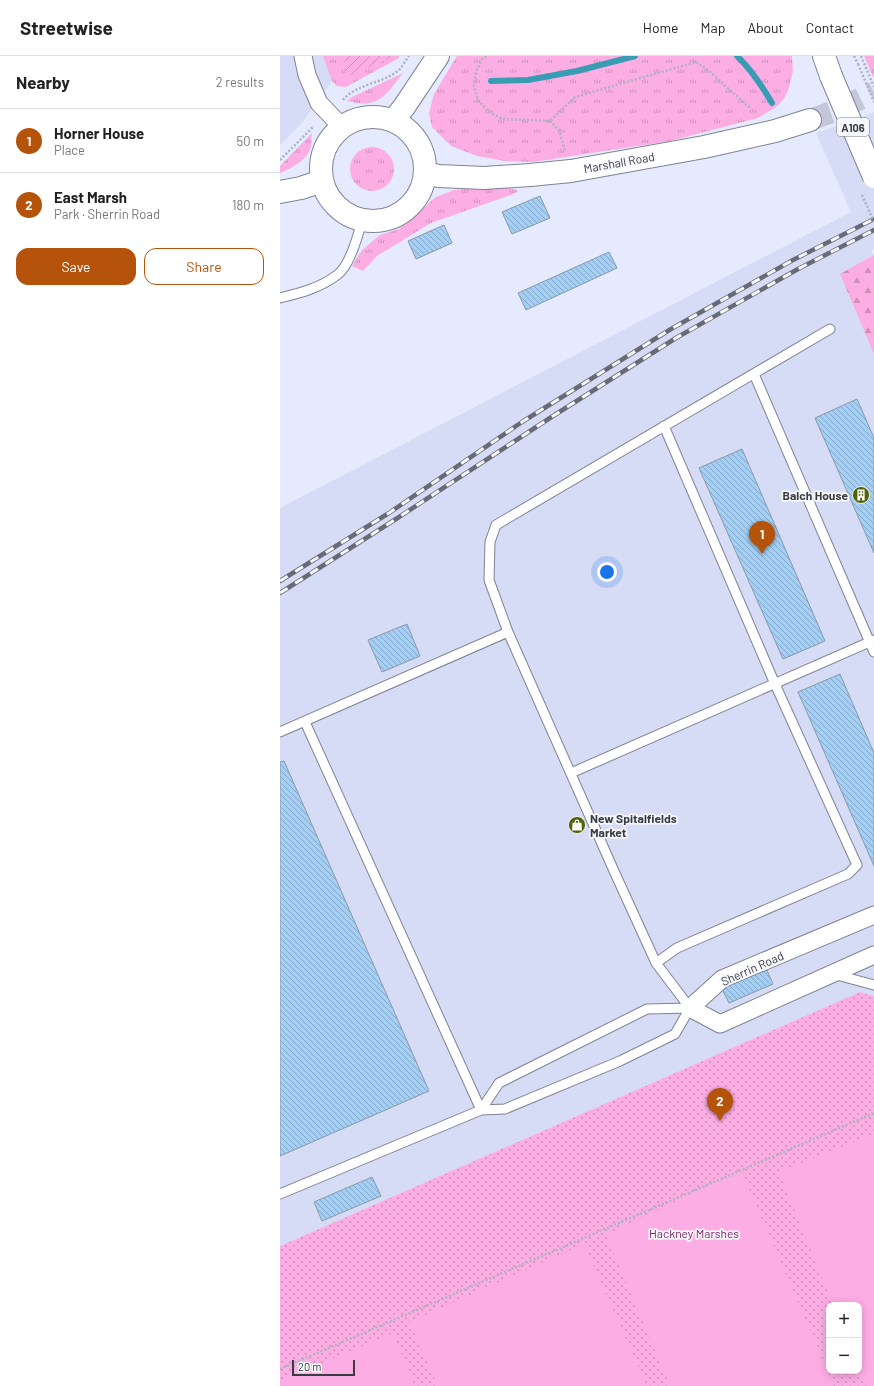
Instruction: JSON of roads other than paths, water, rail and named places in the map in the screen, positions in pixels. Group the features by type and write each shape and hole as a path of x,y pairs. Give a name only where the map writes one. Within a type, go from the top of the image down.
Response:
{"street":[{"path":"303,56 307,75 319,103 342,127"},
{"path":"393,121 438,56"},
{"name":"A106","path":"824,56 874,177"},
{"path":"365,117 384,118 403,126 411,133 420,146 425,162 423,184 418,195 410,206 395,217 380,221 362,220 347,214 334,203 327,193 322,181 321,168 323,156 328,142 342,127 365,117"},
{"name":"Marshall Road","path":"425,173 439,176 484,178 530,176 704,147 775,131 810,120"},
{"path":"280,192 301,188 322,181"},
{"name":"Sherrin Road","path":"690,1008 722,979 874,915"},
{"path":"690,1008 720,1024 874,955"}],"lane":[{"path":"280,298 308,291 337,275 346,264 362,220"},
{"path":"690,1008 656,963 508,632 488,580 490,542 496,525 830,329"},
{"path":"754,374 872,641 874,652"},
{"path":"656,963 677,948 848,874 857,865 775,684 664,426"},
{"path":"280,732 306,722 508,632"},
{"path":"571,773 872,641"},
{"path":"306,722 481,1110"},
{"path":"832,974 874,985"},
{"path":"481,1110 499,1083 647,1009 690,1008"},
{"path":"280,1194 481,1110 505,1109 620,1061 674,1034 690,1008"}],"waterway":[{"path":"491,81 528,80 577,71 635,56"},
{"path":"737,56 756,78 772,103"}],"tunnel":[{"path":"810,120 840,109 874,92"}],"railway":[{"path":"280,581 389,513 522,422 671,329 793,260 874,219"},
{"path":"280,593 676,338 798,269 874,230"}],"place":[{"name":"Balch House","path":"861,495"},
{"name":"Horner House","path":"762,554"},
{"name":"New Spitalfields Market","path":"577,825"},
{"name":"East Marsh","path":"720,1121"}],"park label":[{"name":"Hackney Marshes","path":"694,1233"}]}
